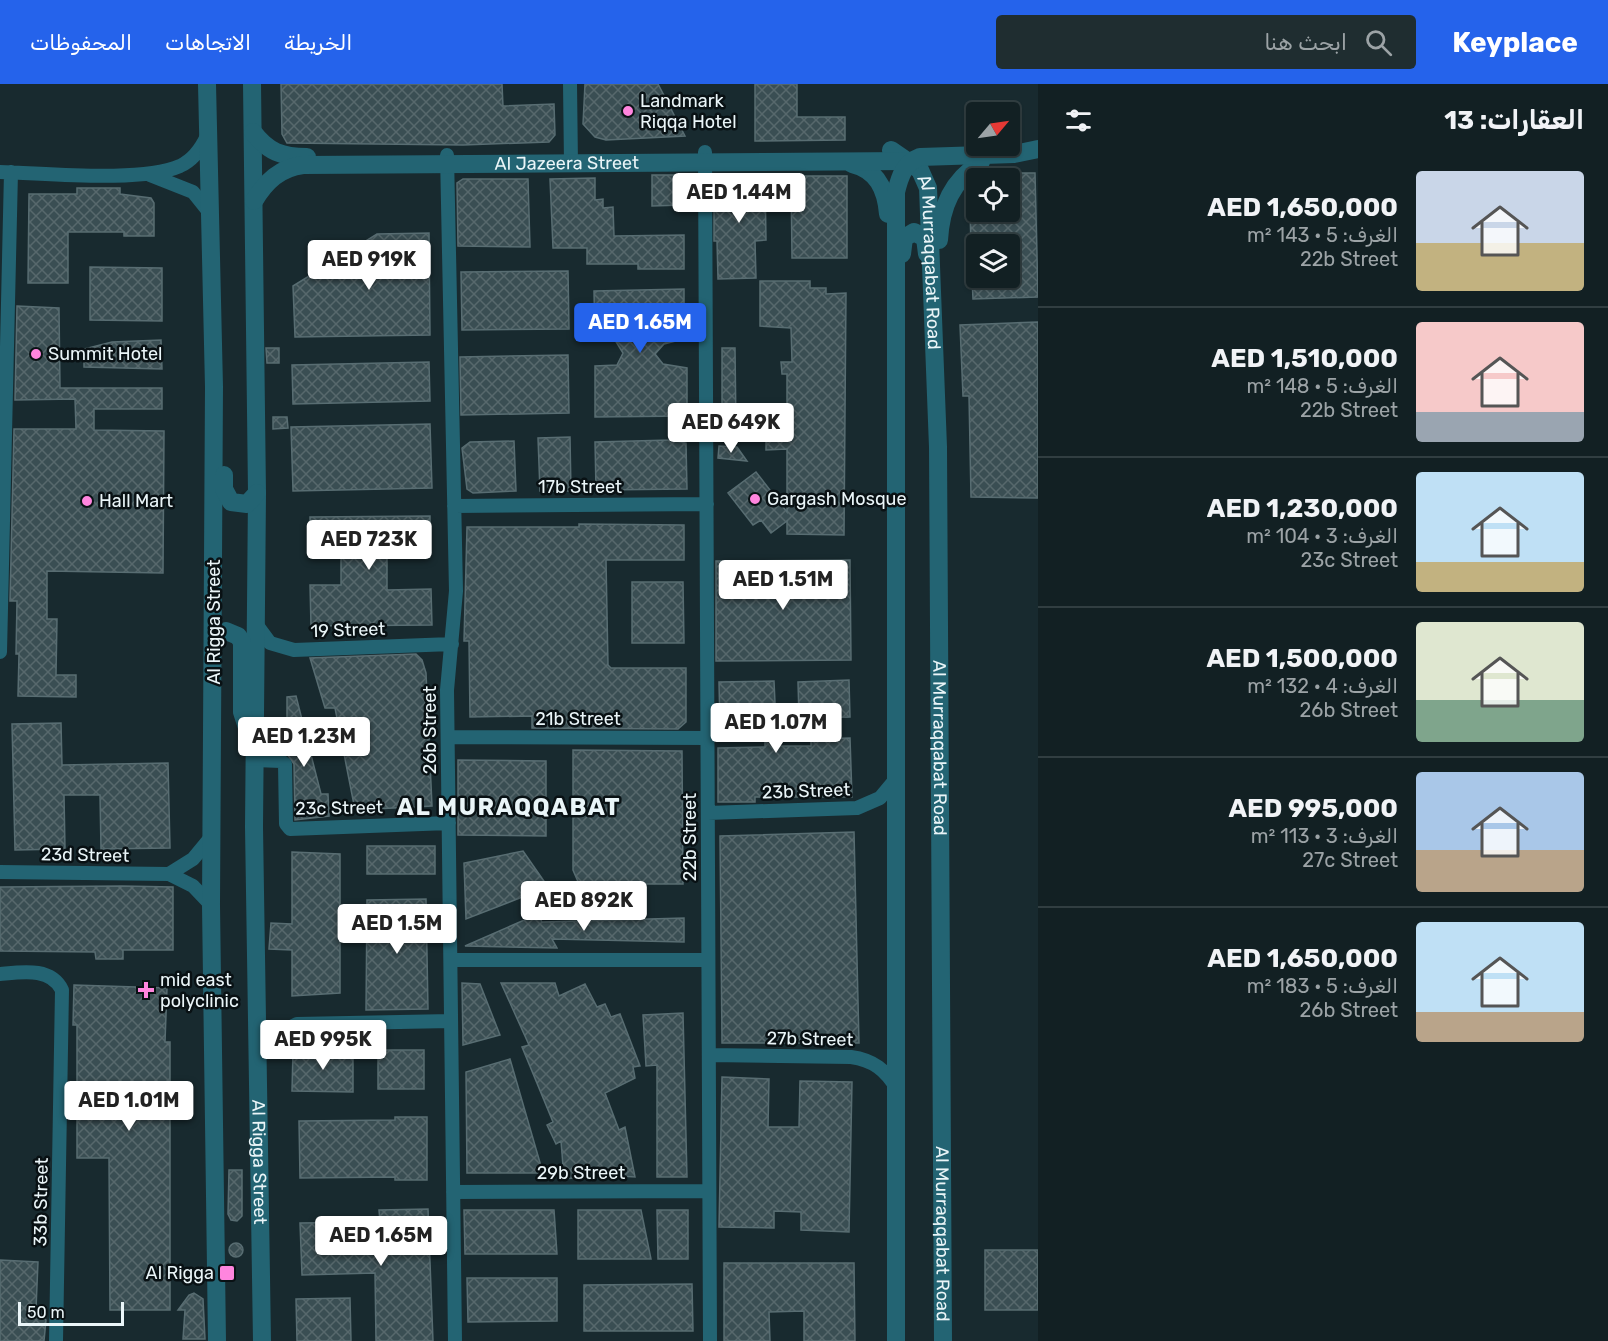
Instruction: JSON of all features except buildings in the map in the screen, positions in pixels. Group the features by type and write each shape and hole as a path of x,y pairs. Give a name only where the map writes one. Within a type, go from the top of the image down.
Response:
{"street":[{"name":"Al Rigga Street","path":"207,84 214,387 211,905 217,1341"},
{"name":"Al Rigga Street","path":"252,84 257,493 255,754 257,1060 262,1341"},
{"path":"570,84 570,159"},
{"name":"Al Jazeera Street","path":"253,132 261,144 285,156 447,160"},
{"path":"0,652 5,172 150,175 182,165 194,157 208,134"},
{"path":"910,161 926,156 1014,154 1038,148"},
{"name":"Al Jazeera Street","path":"254,201 271,178 296,166 447,160 705,158 891,150 1038,148"},
{"name":"Al Murraqqabat Road","path":"891,150 910,161 924,175 928,188 938,447 943,1341"},
{"name":"Al Jazeera Street","path":"705,158 847,163 1038,160"},
{"name":"22b Street","path":"705,158 710,1341"},
{"name":"26b Street","path":"447,160 456,591 447,690 455,1341"},
{"name":"Al Murraqqabat Road","path":"896,1341 896,192 902,173 910,161"},
{"path":"932,286 938,271 944,208 958,181 981,162"},
{"path":"847,163 871,172 886,194 890,259 896,275"},
{"path":"150,175 193,192 209,212"},
{"path":"897,306 904,238 908,234 920,234 927,244 928,375 938,447"},
{"path":"214,387 222,414 226,496 239,504 247,504 257,493"},
{"name":"17b Street","path":"454,506 706,504"},
{"name":"19 Street","path":"256,624 270,643 294,650 452,644"},
{"path":"214,636 226,631 233,632 242,642 242,712 255,754"},
{"name":"21b Street","path":"448,737 708,738"},
{"name":"23c Street","path":"255,754 285,764 286,824 290,829 449,824"},
{"name":"23b Street","path":"708,813 857,808 879,798 895,780"},
{"path":"169,874 193,859 212,836"},
{"name":"23d Street","path":"0,872 169,874 193,886 211,905"},
{"path":"450,960 708,960"},
{"name":"33b Street","path":"0,974 45,974 59,982 62,990 56,1341"},
{"path":"257,1060 272,1037 297,1024 451,1021"},
{"name":"27b Street","path":"709,1055 852,1057 874,1063 883,1070 897,1089"},
{"name":"29b Street","path":"453,1192 709,1191"}],"place":[{"name":"Landmark Riqqa Hotel","path":"628,111"},
{"name":"Summit Hotel","path":"36,354"},
{"name":"Gargash Mosque","path":"755,499"},
{"name":"Hall Mart","path":"87,501"},
{"name":"mid east polyclinic","path":"146,990"},
{"name":"Al Rigga","path":"227,1273"}],"district":[{"name":"AL MURAQQABAT","path":"509,807"}]}
